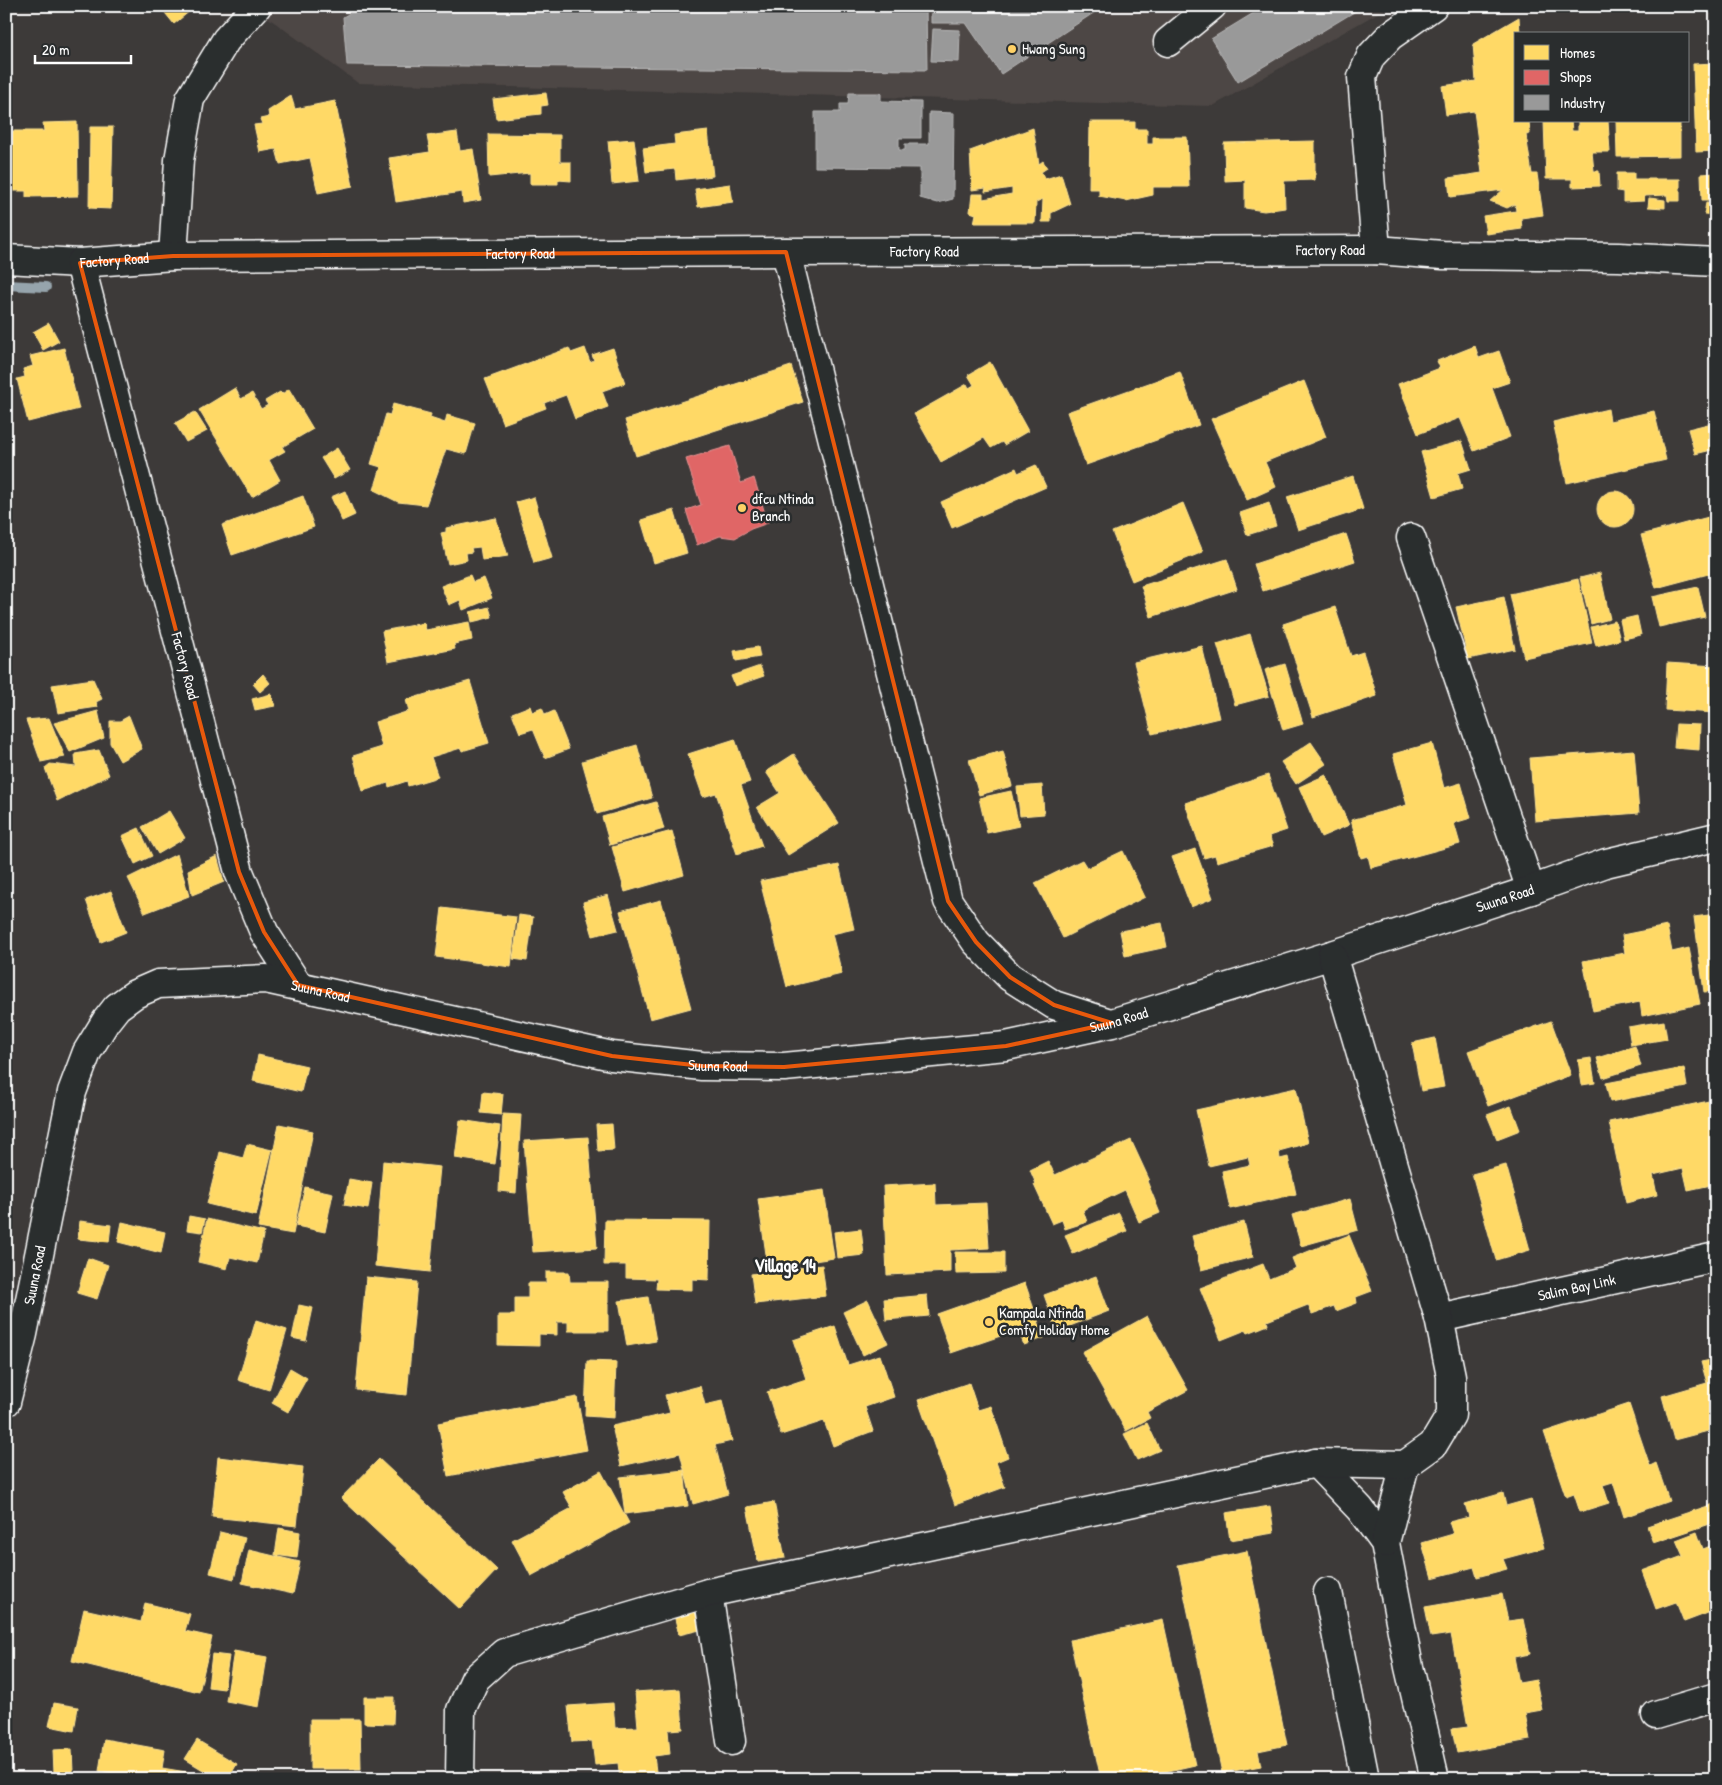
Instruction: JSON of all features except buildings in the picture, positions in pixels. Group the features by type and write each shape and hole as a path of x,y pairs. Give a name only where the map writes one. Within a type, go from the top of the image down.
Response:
{"street":[{"path":"173,256 180,160 190,99 226,40 258,6"},
{"path":"1168,42 1212,6"},
{"path":"1376,250 1362,77 1371,56 1390,36 1433,6"},
{"name":"Factory Road","path":"298,985 264,932 239,872 80,264 173,256 1376,250 1443,255 1619,257 1716,262"},
{"path":"786,252 948,901 976,942 1010,977 1054,1005 1112,1023"},
{"path":"6,259 80,264"},
{"path":"1411,538 1531,890"},
{"name":"Suuna Road","path":"6,1402 24,1334 72,1092 87,1052 117,1007 135,994 158,984 266,979 612,1056 702,1066 784,1067 1006,1046 1112,1023 1332,955 1531,890 1606,863 1716,837"},
{"path":"460,1779 461,1710 475,1678 504,1653 708,1592 1316,1463 1405,1465 1433,1445 1451,1415 1451,1376 1439,1318 1332,955"},
{"name":"Salim Bay Link","path":"1439,1318 1716,1257"},
{"path":"1316,1463 1360,1509 1385,1543"},
{"path":"1405,1465 1385,1543 1409,1667 1435,1779"},
{"path":"708,1592 731,1741"},
{"path":"1328,1592 1365,1779"},
{"path":"1656,1715 1716,1697"}],"highlighted area":[{"path":"786,252 948,901 976,942 1010,977 1054,1005 1112,1023 1006,1046 784,1067 702,1066 612,1056 298,985 264,932 239,872 80,263 173,256"}],"shaded area":[{"path":"252,6 1390,6 1213,106 358,83"}],"waterway":[{"path":"6,285 46,287"}],"place":[{"name":"Hwang Sung","path":"1012,49"},
{"name":"dfcu Ntinda Branch","path":"742,508"},
{"name":"Kampala Ntinda Comfy Holiday Home","path":"989,1322"}],"district":[{"name":"Village 14","path":"785,1266"}]}
